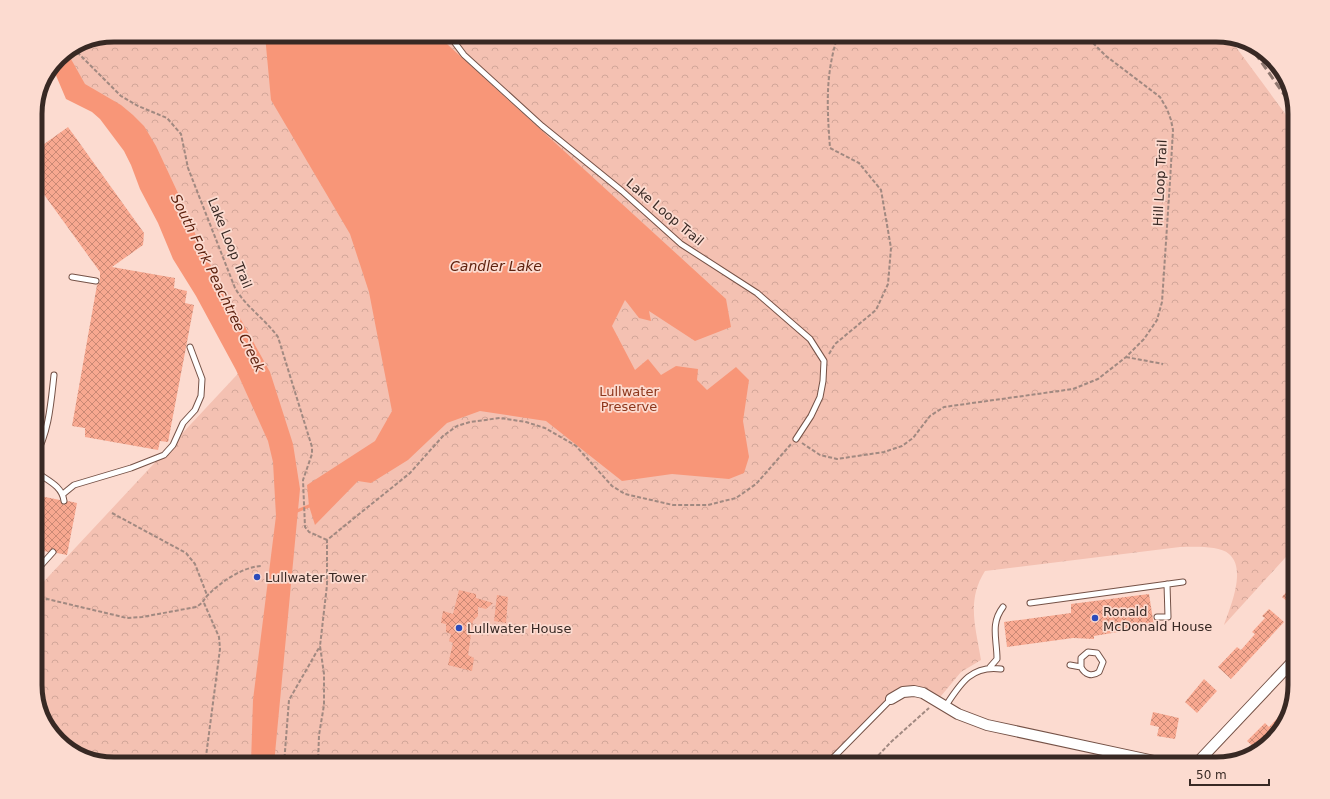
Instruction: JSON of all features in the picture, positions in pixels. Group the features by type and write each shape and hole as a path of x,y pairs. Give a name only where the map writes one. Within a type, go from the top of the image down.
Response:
{"street":[{"path":"1202,757 1288,666"},
{"path":"891,699 903,692 914,691 923,693 958,714 987,725 1136,757"}],"lane":[{"name":"Lake Loop Trail","path":"454,42 464,55 542,126 622,191 681,244 757,293 787,318 810,339 824,361"},
{"path":"72,277 96,281"},
{"path":"63,494 74,485 131,468 164,455 173,445 183,423 195,410 201,396 202,379 190,347"},
{"path":"796,439 811,416 820,397 824,361"},
{"path":"42,442 51,403 54,376"},
{"path":"42,476 59,487 63,494 64,500"},
{"path":"42,564 53,552"},
{"path":"1030,603 1183,582"},
{"path":"1157,617 1168,617 1167,584"},
{"path":"990,667 997,659 994,623 1003,607"},
{"path":"1070,666 1081,667 1086,673 1096,674 1102,668 1102,658 1097,653 1088,652 1081,658 1081,667"},
{"path":"941,704 968,676 977,671 990,667 1001,669"},
{"path":"834,757 891,699"}],"path":[{"path":"824,361 836,344 876,310 888,284 891,248 880,190 859,163 830,148 827,105 828,72 834,42"},
{"name":"Hill Loop Trail","path":"796,439 820,455 837,458 884,452 902,446 913,438 930,416 944,407 1073,389 1098,379 1126,357 1144,339 1157,320 1162,302 1173,130 1167,109 1160,97 1106,56 1092,42"},
{"name":"Lake Loop Trail","path":"77,52 121,96 138,106 167,118 181,134 188,168 235,288 242,300 272,329 278,337 312,447 312,454 303,480 305,527 308,532 327,540"},
{"path":"1126,357 1164,364"},
{"path":"318,757 319,735 324,704 324,674 320,646 327,585 327,540 410,473 443,436 457,426 470,422 500,418 526,422 544,428 576,446 612,486 625,494 673,505 708,505 736,498 756,484 796,439"},
{"path":"112,513 186,553 195,564 207,595"},
{"path":"42,602 47,599 127,618 142,617 196,607 204,603 207,595 228,579 251,566 261,566"},
{"path":"204,603 219,637 220,649 206,757"},
{"path":"285,757 289,700 320,646"},
{"path":"877,757 891,742 941,704"}],"green space":[{"name":"Lullwater Preserve","path":"114,42 1216,42 1234,44 1288,118 1288,555 1224,625 1236,589 1237,569 1229,554 1219,549 1205,547 1180,547 985,571 979,582 974,604 975,626 981,660 961,672 936,702 923,693 891,699 834,757 114,757 95,755 86,752 70,742 60,733 49,717 43,699 42,584 247,364 157,187 62,64 86,47 95,44"}],"water":[{"name":"Candler Lake","path":"266,42 446,42 726,299 731,327 695,341 649,311 651,321 639,318 625,300 612,326 635,370 648,359 661,375 676,366 698,369 697,380 707,390 736,367 749,380 743,421 749,457 744,473 729,479 672,474 622,481 546,421 480,411 447,423 408,460 371,483 358,481 315,525 309,506 307,485 375,441 392,411 369,292 350,234 271,100"},
{"name":"South Fork Peachtree Creek","path":"70,57 85,84 121,105 144,126 156,146 184,206 200,246 270,372 293,444 300,489 275,757 251,757 253,700 276,516 273,462 268,441 236,370 196,296 173,259 158,223 140,189 124,151 100,119 92,112 66,99 55,73"}],"building":[{"path":"68,127 144,233 143,245 112,267 175,278 174,288 187,291 185,303 194,305 168,442 160,441 158,450 85,437 85,428 72,426 97,285 100,282 100,272 42,192 42,146"},
{"path":"42,496 60,500 63,505 68,501 77,503 67,555 57,553 53,548 48,552 42,551"},
{"name":"Lullwater House","path":"459,590 476,594 476,598 493,603 486,609 478,607 478,616 473,621 468,655 474,658 472,671 448,665 453,643 449,641 451,634 446,632 446,624 441,623 443,611 453,614"},
{"path":"1288,590 1288,602 1282,597"},
{"name":"Ronald McDonald House","path":"1149,594 1154,626 1094,636 1094,639 1073,638 1007,647 1004,622 1071,613 1071,604"},
{"path":"497,595 508,597 506,623 494,621"},
{"path":"1269,609 1284,622 1231,679 1218,667 1237,647 1241,650 1255,634 1252,632 1265,618 1262,616"},
{"path":"1204,679 1217,691 1197,713 1185,702"},
{"path":"1153,712 1179,718 1175,739 1157,736 1159,727 1150,725"},
{"path":"1280,715 1281,716 1273,729 1260,742 1253,746 1247,741 1265,723 1269,727"}],"waterway":[{"path":"297,511 309,506"}],"railway":[{"path":"1256,54 1286,97"}],"place":[{"name":"Lullwater Tower","path":"257,577"},
{"name":"Ronald McDonald House","path":"1095,618"},
{"name":"Lullwater House","path":"459,628"}]}
